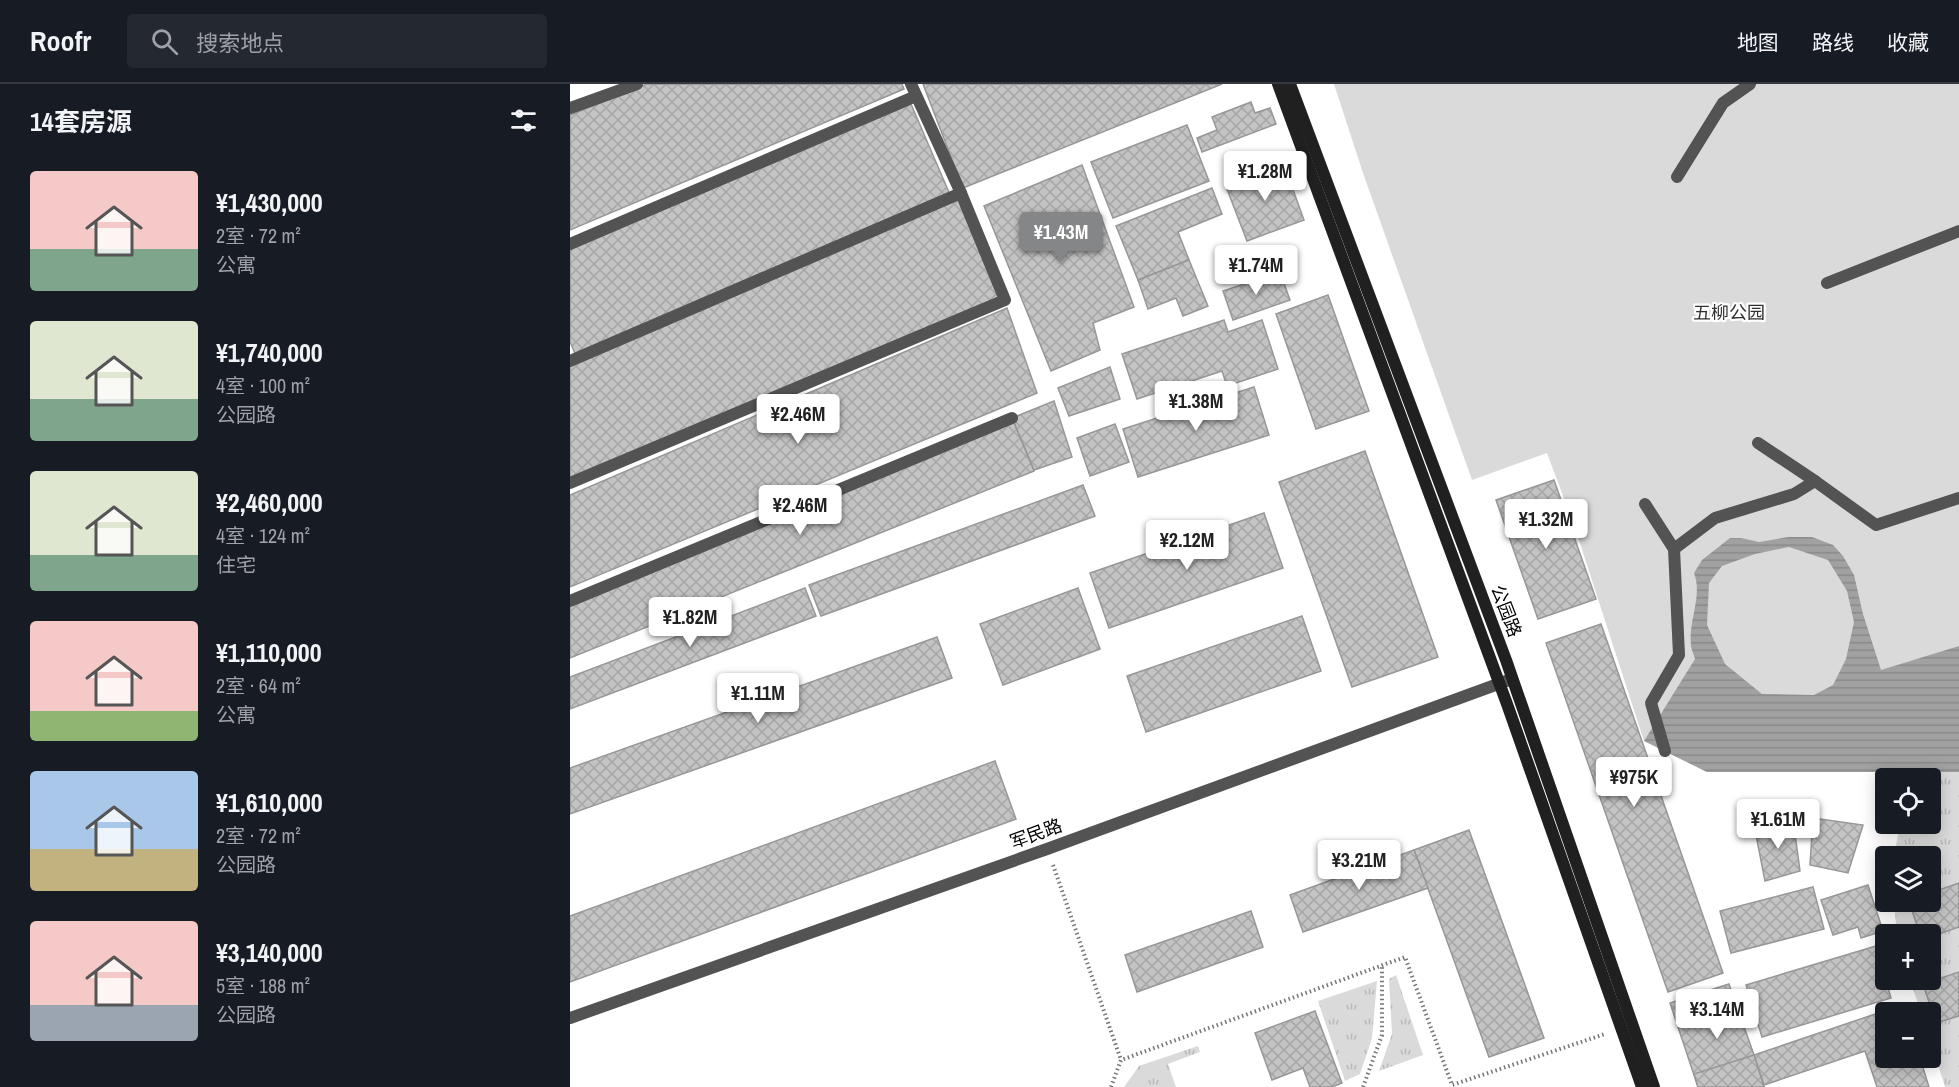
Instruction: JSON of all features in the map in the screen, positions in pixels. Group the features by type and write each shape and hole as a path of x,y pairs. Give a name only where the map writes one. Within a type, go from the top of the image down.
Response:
{"street":[{"path":"570,108 637,84"},
{"path":"1278,84 1500,684 1642,1087"},
{"name":"公园路","path":"1290,84 1512,679 1654,1087"},
{"path":"1677,177 1723,103 1750,84"},
{"path":"570,244 913,90 961,193 1005,300 570,483"},
{"path":"570,361 961,193"},
{"path":"1827,283 1959,231"},
{"path":"570,601 1012,418"},
{"path":"1758,443 1876,525 1959,498"},
{"path":"1674,549 1716,518 1794,494 1815,481"},
{"path":"1645,504 1674,549 1679,655 1651,703 1665,751"},
{"name":"军民路","path":"570,1018 1047,849 1512,679"}],"path":[{"path":"1047,849 1121,1060 1111,1087"},
{"path":"1121,1060 1405,957 1452,1085 1621,1029"},
{"path":"1362,1087 1382,1035 1382,965"}],"green space":[{"name":"五柳公园","path":"1334,84 1959,84 1959,772 1941,772 1941,768 1875,768 1875,772 1707,772 1644,741 1575,528 1547,453 1472,480 1363,173"},
{"path":"1941,772 1959,772 1959,1087 1945,1087 1939,1068 1941,1068 1941,1002 1918,1002 1913,990 1941,990 1941,924 1896,924 1895,912 1941,912 1941,846 1896,846 1898,834 1941,834"},
{"path":"1396,975 1423,1055 1379,1071 1392,1034 1389,979"},
{"path":"1377,981 1372,1038 1360,1074 1345,1081 1318,1001"},
{"path":"1198,1046 1200,1052 1168,1064 1176,1087 1124,1087 1139,1066"}],"shaded area":[{"path":"1788,537 1812,537 1833,545 1843,556 1854,575 1863,614 1881,670 1959,646 1959,772 1941,772 1941,768 1875,768 1875,772 1707,772 1644,741 1695,659 1691,647 1691,627 1697,591 1694,573 1702,560 1730,538 1759,542","holes":["1789,547 1828,560 1847,591 1854,622 1846,659 1833,685 1814,695 1762,694 1725,664 1707,625 1709,583 1722,566 1755,554"]}],"building":[{"path":"647,84 902,84 904,89 570,230 570,115"},
{"path":"923,84 1222,84 963,188"},
{"path":"1251,102 1255,113 1270,108 1276,124 1202,152 1197,138 1217,130 1212,117"},
{"path":"911,104 951,197 577,358 570,342 570,249"},
{"path":"1187,125 1209,181 1113,218 1091,162"},
{"path":"1283,162 1304,220 1247,241 1225,184"},
{"path":"1082,165 1134,307 1093,323 1100,350 1051,371 984,206"},
{"path":"1212,188 1222,214 1178,232 1189,260 1138,280 1116,226"},
{"path":"961,193 1005,300 570,483 570,361"},
{"path":"1189,260 1208,306 1183,316 1176,298 1148,309 1138,280"},
{"path":"1280,272 1290,300 1233,320 1223,291"},
{"path":"1328,295 1369,411 1316,429 1276,314"},
{"path":"1007,308 1037,393 570,587 570,495"},
{"path":"1224,320 1228,332 1262,320 1278,369 1227,386 1222,371 1137,399 1122,354"},
{"path":"1110,367 1120,399 1069,416 1058,388"},
{"path":"1254,387 1269,435 1138,477 1123,429"},
{"path":"1054,401 1072,457 1034,470 1012,418"},
{"path":"1012,418 1034,471 570,658 570,601"},
{"path":"1115,424 1129,462 1090,476 1077,438"},
{"path":"1365,451 1438,657 1352,687 1279,482"},
{"path":"1554,480 1596,599 1538,619 1496,500"},
{"path":"1083,485 1095,516 821,616 809,585"},
{"path":"1264,513 1283,568 1109,628 1090,573"},
{"path":"805,588 816,616 570,709 570,677"},
{"path":"1078,588 1100,649 1003,685 980,624"},
{"path":"1302,616 1321,671 1146,732 1127,676"},
{"path":"1601,624 1723,973 1668,992 1546,643"},
{"path":"937,637 952,678 570,814 570,768"},
{"path":"995,761 1016,819 570,982 570,916"},
{"path":"1813,818 1863,825 1848,873 1810,865"},
{"path":"1793,819 1800,871 1765,881 1755,830"},
{"path":"1469,830 1544,1038 1489,1057 1414,850"},
{"path":"1414,850 1428,888 1303,932 1290,895"},
{"path":"1959,883 1959,927 1941,933 1941,924 1917,924 1912,912 1941,912 1941,889"},
{"path":"1868,885 1881,924 1875,924 1875,934 1861,938 1858,927 1833,935 1821,900"},
{"path":"1813,887 1824,929 1731,953 1720,911"},
{"path":"1251,911 1263,947 1137,992 1125,955"},
{"path":"1875,946 1875,990 1889,990 1891,998 1762,1037 1746,985"},
{"path":"1959,972 1959,1016 1941,1021 1941,1002 1929,1002 1925,990 1941,990 1941,978"},
{"path":"1729,984 1764,1087 1698,1087 1670,1003"},
{"path":"1315,1011 1342,1083 1332,1087 1310,1087 1303,1068 1272,1080 1255,1033"},
{"path":"1875,1014 1875,1068 1923,1068 1929,1087 1877,1087 1865,1051 1764,1085 1754,1055"},
{"path":"1754,1055 1764,1087 1698,1087 1694,1074"}]}
